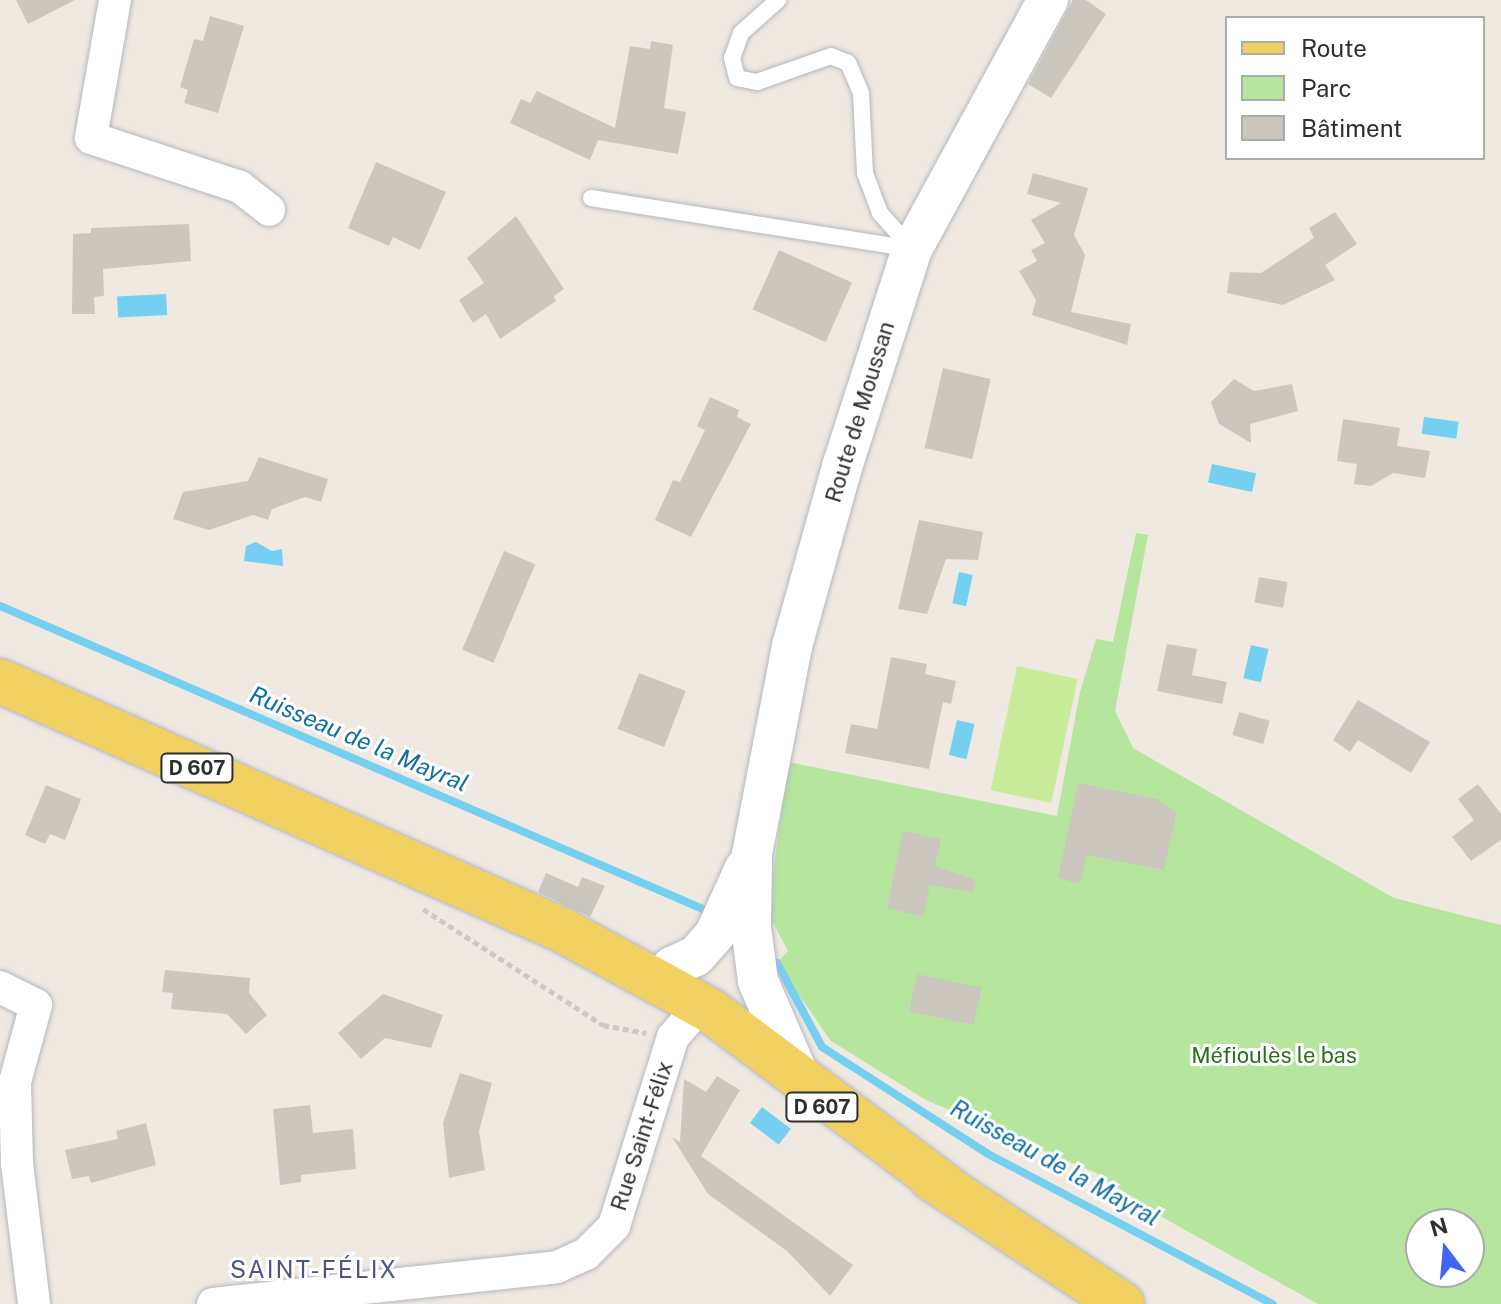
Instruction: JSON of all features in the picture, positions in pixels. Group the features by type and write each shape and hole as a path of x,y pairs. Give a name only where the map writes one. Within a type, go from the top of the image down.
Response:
{"main road":[{"name":"D 607","path":"0,681 560,929 711,1011 956,1194"},
{"name":"D 607","path":"394,856 956,1194 1122,1304"}],"street":[{"path":"115,0 91,138 240,187 269,210"},
{"name":"Route de Moussan","path":"752,854 792,646 842,467 912,249 1048,0"},
{"path":"658,982 672,967 696,956 715,934 752,854"},
{"path":"752,854 751,927 758,981 798,1074"},
{"path":"0,987 36,1005 15,1082 17,1163 34,1304"},
{"name":"Rue Saint-Félix","path":"213,1304 557,1267 586,1254 614,1226 681,1029"}],"lane":[{"path":"778,0 741,33 732,58 737,78 757,82 831,56 848,63 861,93 865,173 880,213 912,249"},
{"path":"591,198 912,249"}],"path":[{"path":"412,903 603,1025 681,1029"}],"green space":[{"name":"Méfioulès le bas","path":"1136,533 1148,535 1115,711 1133,748 1394,898 1501,925 1501,1304 1318,1304 1160,1216 1096,1173 926,1100 831,1041 777,963 788,951 768,913 788,762 1057,816 1080,692 1096,639 1113,642"},
{"path":"1017,666 1078,679 1051,803 991,790"}],"water":[{"path":"166,294 167,315 118,318 117,297"},
{"path":"1424,417 1459,422 1456,439 1422,434"},
{"path":"1212,464 1256,473 1252,492 1208,483"},
{"path":"256,542 272,551 282,549 283,566 244,561 246,546"},
{"path":"959,572 973,575 966,606 952,603"},
{"path":"1251,645 1269,649 1261,682 1243,678"},
{"path":"957,720 975,724 966,759 949,755"},
{"path":"762,1107 791,1129 779,1145 750,1123"}],"building":[{"path":"16,0 75,0 28,24"},
{"path":"1073,0 1086,0 1106,14 1051,98 1028,84"},
{"path":"210,16 244,26 218,113 184,103 188,90 180,87 194,39 203,41"},
{"path":"651,41 673,45 664,108 686,112 678,154 598,140 590,160 510,123 521,99 530,103 537,91 615,128 630,46 650,49"},
{"path":"376,162 446,192 420,250 393,237 389,246 348,228"},
{"path":"1033,173 1088,188 1074,235 1085,255 1071,312 1131,324 1127,345 1032,315 1036,300 1019,271 1037,261 1031,250 1045,243 1031,220 1061,203 1027,194"},
{"path":"1335,212 1357,244 1325,265 1335,280 1283,305 1227,293 1230,272 1261,273 1314,238 1309,228"},
{"path":"516,216 564,289 554,296 556,301 500,339 486,314 473,323 459,300 484,283 467,258"},
{"path":"189,224 191,261 103,269 104,296 94,297 95,314 72,314 73,234 91,233 91,228"},
{"path":"779,250 852,283 826,342 753,309"},
{"path":"943,368 991,379 972,459 925,448"},
{"path":"1234,379 1254,391 1292,384 1298,411 1250,424 1251,443 1219,424 1211,402"},
{"path":"710,397 739,410 737,417 751,424 691,537 655,520 673,480 680,482 705,430 697,426"},
{"path":"1343,419 1400,428 1397,446 1430,451 1425,478 1393,473 1371,486 1354,484 1357,464 1337,461"},
{"path":"259,457 328,479 321,502 305,497 272,509 268,520 253,515 209,530 173,519 183,492 248,481"},
{"path":"919,520 983,532 978,560 946,559 927,614 898,609"},
{"path":"504,551 535,564 493,663 462,649"},
{"path":"1259,577 1288,582 1283,608 1254,603"},
{"path":"1167,644 1197,649 1192,675 1227,682 1222,704 1157,691"},
{"path":"891,657 927,664 925,674 956,681 951,704 943,702 929,769 845,753 851,724 877,729"},
{"path":"639,673 686,691 664,747 617,729"},
{"path":"1358,700 1430,742 1411,773 1358,740 1350,752 1333,740"},
{"path":"1239,712 1270,721 1263,744 1232,735"},
{"path":"1078,783 1158,799 1176,814 1164,870 1087,855 1080,884 1058,878"},
{"path":"1478,784 1501,814 1501,840 1471,861 1452,837 1474,820 1458,799"},
{"path":"46,785 81,799 65,840 50,834 45,844 25,835"},
{"path":"903,831 941,839 935,866 976,880 973,892 930,885 923,917 887,908"},
{"path":"546,873 578,887 582,877 605,886 590,917 538,892"},
{"path":"165,970 250,978 249,993 267,1015 246,1034 227,1014 171,1009 173,993 162,992"},
{"path":"917,974 982,988 974,1025 909,1011"},
{"path":"383,994 443,1015 431,1048 385,1038 361,1059 338,1033"},
{"path":"460,1073 492,1083 479,1131 485,1170 449,1178 443,1123"},
{"path":"717,1076 740,1090 701,1156 853,1265 830,1296 787,1251 708,1194 672,1137 680,1142 684,1079 706,1092"},
{"path":"310,1105 313,1133 353,1129 356,1169 301,1175 301,1182 280,1185 273,1109"},
{"path":"146,1123 156,1165 91,1183 89,1176 72,1179 65,1150 118,1139 116,1131"}],"waterway":[{"name":"Ruisseau de la Mayral","path":"0,606 703,909"},
{"name":"Ruisseau de la Mayral","path":"777,963 822,1047 988,1154 1273,1304"}],"district":[{"name":"SAINT-FÉLIX","path":"314,1270"}]}
